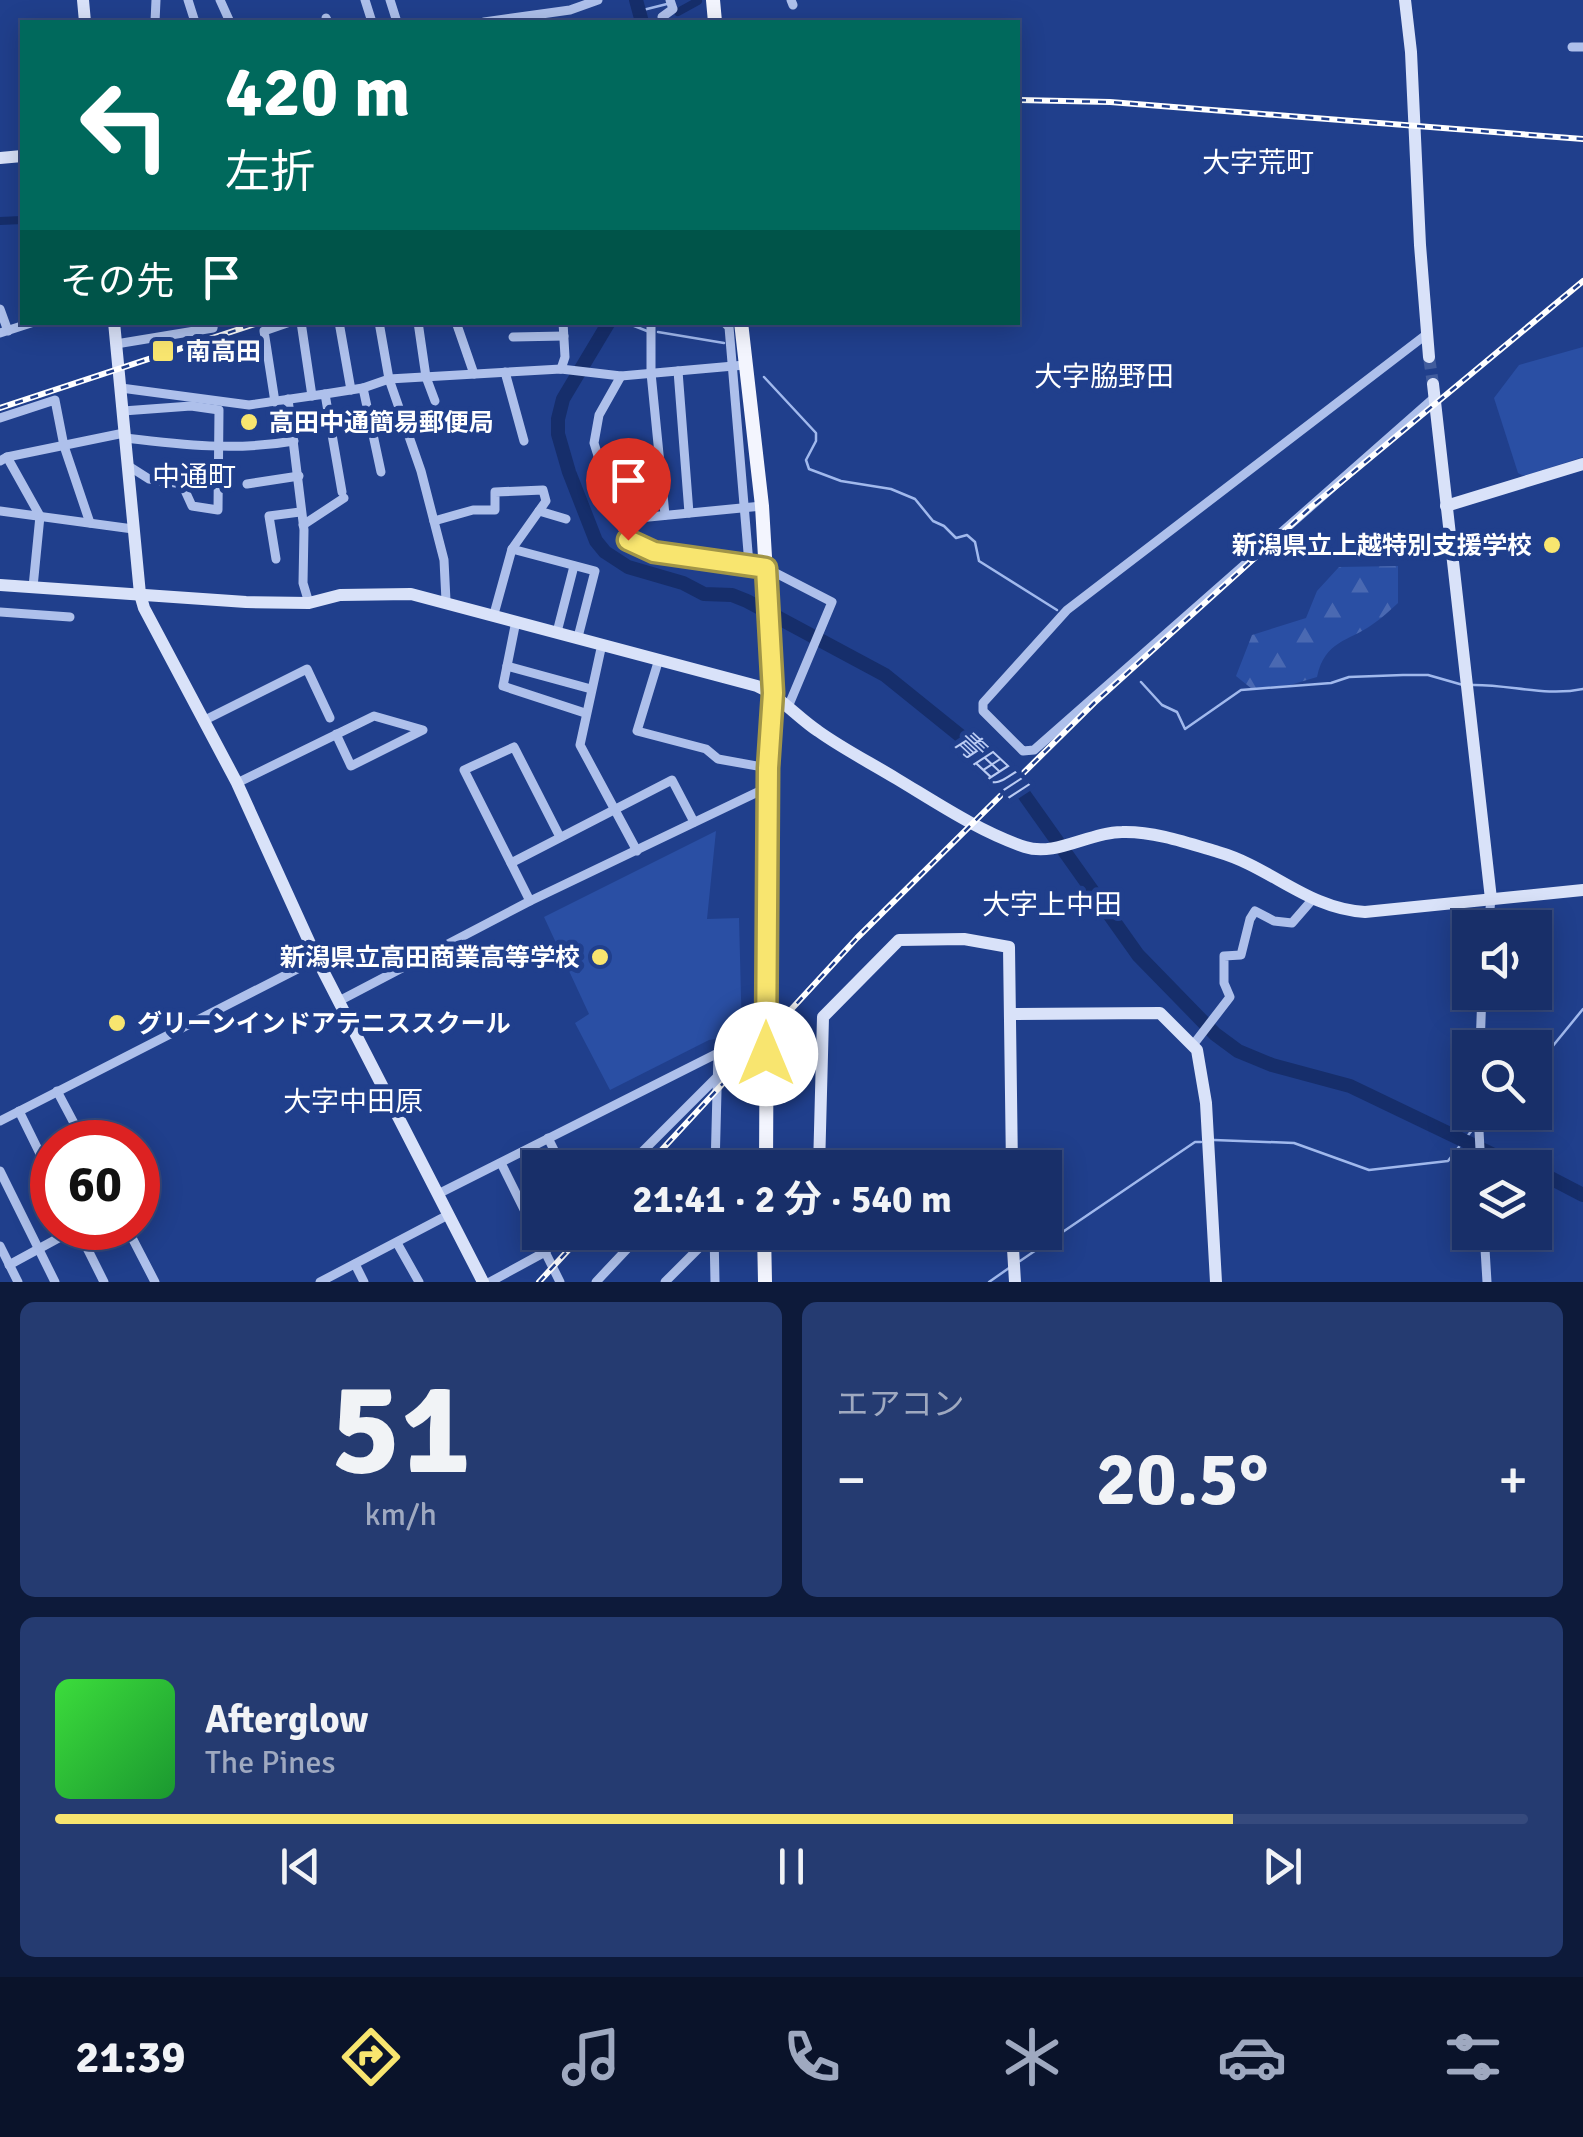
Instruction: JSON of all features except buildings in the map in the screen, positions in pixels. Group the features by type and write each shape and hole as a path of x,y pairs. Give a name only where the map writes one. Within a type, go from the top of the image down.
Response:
{"main road":[{"path":"741,325 738,365 762,506 773,693 768,768 766,1150"},
{"path":"764,1250 765,1282"}],"street":[{"path":"498,20 570,10 598,0"},
{"path":"1404,0 1412,52 1429,357"},
{"path":"662,17 673,9 671,3"},
{"path":"0,308 4,332"},
{"path":"114,325 140,594 156,635 238,783 318,959 486,1282 545,1252"},
{"path":"116,344 214,325"},
{"path":"275,402 264,331 281,325"},
{"path":"301,325 312,396"},
{"path":"341,325 352,390"},
{"path":"380,325 390,379 422,471 444,560 446,601"},
{"path":"418,325 426,376 436,401"},
{"path":"457,325 474,374"},
{"path":"563,325 566,370"},
{"path":"651,325 651,374 664,515"},
{"path":"727,325 738,365 749,564"},
{"path":"1428,334 1067,610 983,703 983,711 1023,750 1034,750 1433,391"},
{"path":"513,337 564,336"},
{"path":"120,388 249,406 363,388 390,379 566,370 621,376 738,365"},
{"path":"678,371 690,513"},
{"path":"505,372 524,441"},
{"path":"621,376 594,433 596,454 628,540 644,550 766,568 832,602 788,707"},
{"path":"363,388 381,472"},
{"path":"1433,391 1490,910"},
{"path":"303,524 343,495 325,394"},
{"path":"288,399 303,524 302,583 309,603"},
{"path":"0,418 55,400 64,446 90,523"},
{"path":"123,411 192,406 219,410 218,510 192,506 182,484 149,479 128,465"},
{"path":"33,587 40,516 3,459 124,435 216,448 256,448 294,442"},
{"path":"1446,506 1583,464"},
{"path":"247,484 299,476"},
{"path":"434,521 473,510 496,510 495,492 542,490 546,501 512,549 494,614"},
{"path":"618,520 762,506"},
{"path":"0,510 134,528"},
{"path":"540,510 566,519"},
{"path":"276,560 269,516 300,512"},
{"path":"512,549 595,571 578,637"},
{"path":"557,632 574,566"},
{"path":"0,585 309,603 340,595 411,594 745,682 773,693 849,751 995,834 1030,848 1055,847 1122,832 1179,841 1230,855 1312,900 1344,911 1583,890"},
{"path":"0,612 70,617"},
{"path":"516,621 503,686 585,713"},
{"path":"602,644 580,745 637,851"},
{"path":"659,659 637,731 706,749 718,758 768,768"},
{"path":"507,666 591,689"},
{"path":"205,720 306,669 330,718"},
{"path":"238,783 336,734 374,716 423,730 351,766 336,734"},
{"path":"530,902 464,770 514,747 560,837"},
{"path":"511,863 672,780 694,822"},
{"path":"339,1001 530,902 768,787"},
{"path":"1193,1045 1230,997 1224,983 1224,956 1241,955 1255,911 1274,921 1292,923 1312,900"},
{"path":"819,1150 823,1016 899,940 964,939 1009,947 1012,1150"},
{"path":"0,1121 318,959"},
{"path":"1012,1014 1160,1013 1197,1050 1206,1103 1216,1282"},
{"path":"438,1194 718,1053 715,1150"},
{"path":"644,1150 717,1076"},
{"path":"57,1091 72,1120"},
{"path":"19,1111 30,1133"},
{"path":"548,1138 554,1150"},
{"path":"500,1163 560,1282"},
{"path":"0,1171 30,1233"},
{"path":"320,1282 448,1215"},
{"path":"398,1243 419,1282"},
{"path":"0,1246 18,1282"},
{"path":"10,1264 36,1250"},
{"path":"39,1250 55,1282"},
{"path":"88,1250 104,1282"},
{"path":"138,1250 154,1282"},
{"path":"596,1282 627,1250"},
{"path":"666,1282 697,1250"},
{"path":"715,1250 716,1282"},
{"path":"1013,1250 1014,1282"},
{"path":"1485,1250 1487,1282"},
{"path":"354,1264 364,1282"}],"green space":[{"path":"1583,347 1583,457 1524,476 1518,473 1494,398 1519,365"},
{"path":"1398,566 1398,603 1332,649 1317,677 1252,689 1236,676 1252,635 1306,618 1317,591 1339,567"},
{"path":"716,831 707,919 739,918 742,1035 709,1040 610,1090 575,1023 589,1014 544,917"}],"waterway":[{"name":"青田川","path":"636,0 641,20"},
{"path":"678,12 698,1"},
{"path":"639,11 667,4"},
{"path":"0,221 20,220"},
{"name":"青田川","path":"607,325 563,399 558,419 558,434 569,472 596,541 605,552 628,567 683,583 704,594 732,595 747,601 885,675 978,750 1023,793 1138,955 1215,1034 1238,1051 1272,1065 1350,1086 1483,1150"},
{"path":"632,325 647,331"},
{"path":"658,332 724,343"},
{"path":"764,377 816,433 806,460 809,469 841,481 891,489 915,499 933,521 956,538 967,535 975,542 979,561 1057,610"},
{"path":"1141,682 1162,705 1177,712 1185,729 1241,690 1403,675 1428,675 1463,685"},
{"path":"1471,685 1555,692 1583,689"},
{"path":"1552,1047 1583,1009"},
{"path":"1214,1140 1294,1143 1369,1170 1448,1161 1472,1130"},
{"path":"1020,1261 1195,1142 1201,1142"},
{"name":"青田川","path":"1552,1179 1583,1195"},
{"path":"989,1282 1009,1268"}],"tunnel":[{"path":"1429,357 1433,384"}],"railway":[{"path":"1020,100 1110,102 1583,139"},
{"path":"662,1150 857,938 1094,703 1311,507 1583,281"},
{"path":"0,408 252,325"},
{"path":"539,1282 568,1250"}],"place":[{"name":"南高田","path":"163,351"},
{"name":"高田中通簡易郵便局","path":"249,422"},
{"name":"新潟県立上越特別支援学校","path":"1552,545"},
{"name":"新潟県立高田商業高等学校","path":"600,957"},
{"name":"グリーンインドアテニススクール","path":"117,1023"}],"district":[{"name":"大字荒町","path":"1258,163"},
{"name":"大字脇野田","path":"1104,377"},
{"name":"中通町","path":"194,477"},
{"name":"大字上中田","path":"1052,905"},
{"name":"大字中田原","path":"353,1102"}],"route":[{"path":"628,540 644,550 766,568 773,693 768,768 766,1054"}]}
